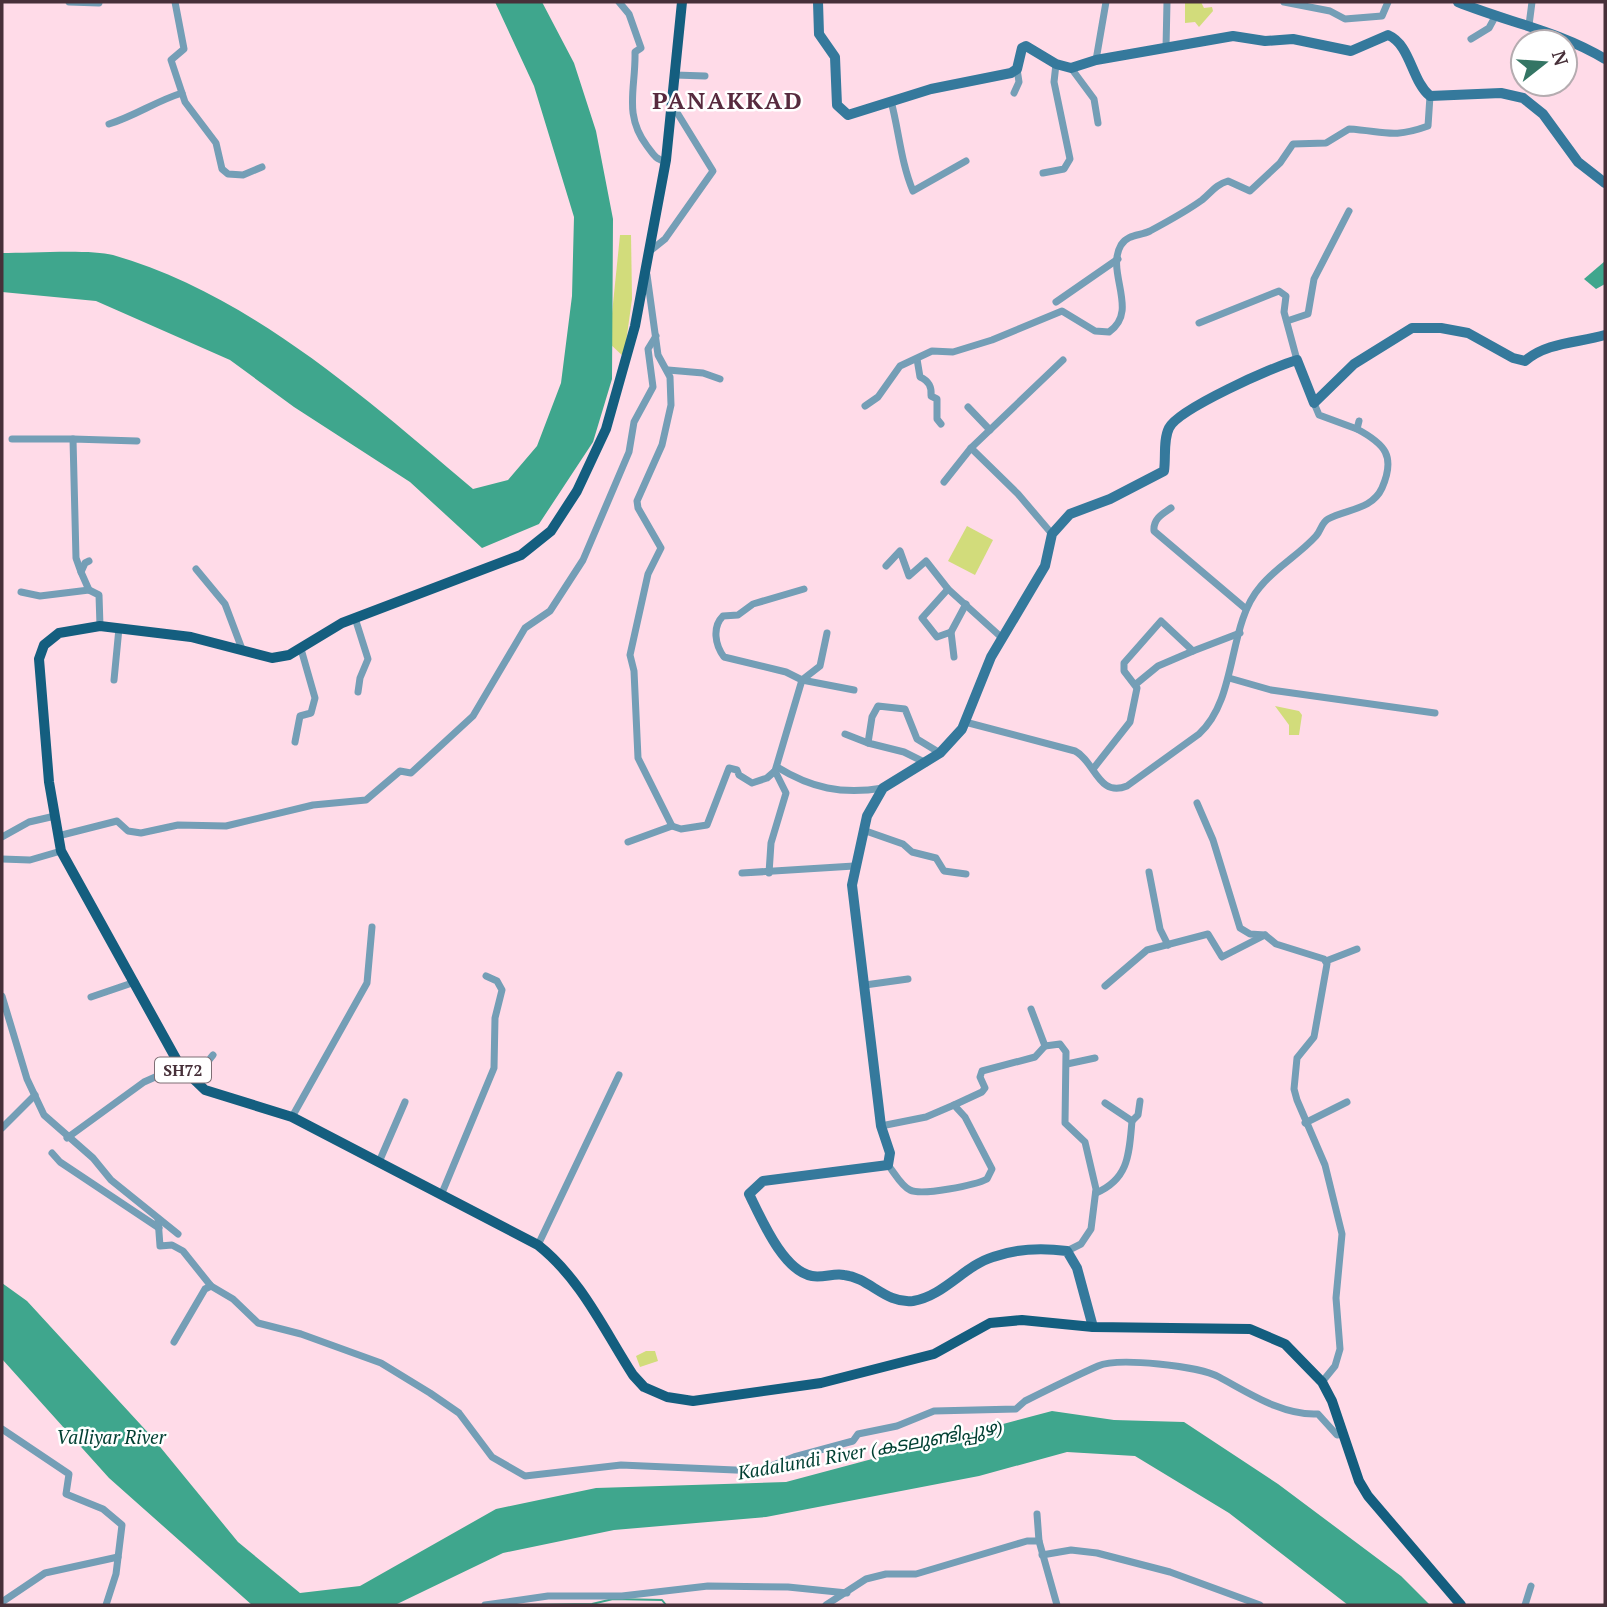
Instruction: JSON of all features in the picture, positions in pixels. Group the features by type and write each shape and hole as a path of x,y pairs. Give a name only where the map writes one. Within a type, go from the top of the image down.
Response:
{"main road":[{"name":"SH72","path":"682,2 666,162 635,326 606,429 578,491 551,531 521,555 355,618 301,649 272,659 242,649 158,631 100,626 59,633 44,645 38,659 61,851 177,1062 193,1081 219,1096 292,1117 538,1245 561,1263 582,1292 633,1376 644,1387 667,1397 693,1401 821,1383 934,1354 990,1323 1022,1321 1093,1327 1250,1329 1285,1344 1322,1382 1344,1434 1359,1481 1368,1496 1399,1536 1461,1605"}],"street":[{"path":"69,2 99,3"},
{"path":"175,2 184,49 171,60 185,102 216,143 222,169 228,174 243,175 262,167"},
{"path":"619,2 629,15 641,48 635,52 632,104 635,132 653,158 666,162"},
{"path":"818,2 819,34 835,57 837,105 848,115 931,89 1006,75 1017,69"},
{"path":"1096,60 1106,2"},
{"path":"1166,48 1167,2"},
{"path":"1284,2 1330,11 1345,19 1382,16 1388,2"},
{"path":"1458,2 1495,17 1556,33 1605,59"},
{"path":"1529,25 1532,2"},
{"path":"1471,39 1489,27 1495,17"},
{"path":"1014,93 1019,82 1017,69 1021,51 1027,46 1056,64 1071,68 1096,60 1233,36 1265,41 1293,39 1351,51 1388,35 1404,51 1418,84 1430,96 1502,93 1523,98 1543,114 1578,162 1605,183"},
{"path":"1043,173 1064,169 1070,159 1054,82 1056,64"},
{"path":"1071,68 1094,99 1098,123"},
{"path":"676,75 705,76"},
{"path":"109,124 182,93"},
{"path":"865,406 878,397 900,366 932,351 953,352 992,340 1062,311 1095,331 1109,332 1118,326 1122,315 1118,260 1120,246 1128,238 1150,231 1201,201 1217,184 1228,181 1250,191 1280,163 1293,144 1326,143 1349,129 1389,135 1407,134 1428,126 1430,96"},
{"path":"891,102 903,146 905,173 913,191 966,161"},
{"path":"650,251 665,239 713,171 673,106"},
{"path":"1287,321 1308,314 1314,279 1349,211"},
{"path":"1056,302 1118,260"},
{"path":"645,267 652,296 658,355 668,370 671,405 662,444 638,501 638,508 661,548 648,575 630,654 634,671 638,758 673,826 681,830 707,825 729,768 737,770 738,775 752,783 767,778 776,769 802,680 820,666 827,633"},
{"path":"965,722 1069,748 1082,754 1097,779 1109,788 1122,788 1204,730 1228,678 1246,609 1259,587 1317,535 1325,522 1363,506 1380,494 1388,465 1387,451 1358,425 1319,415 1297,360 1284,312 1286,296 1279,290 1199,323"},
{"path":"1314,403 1354,364 1412,328 1441,328 1468,333 1513,358 1525,361 1534,353 1557,345 1605,335"},
{"path":"58,836 117,821 128,831 141,833 178,825 226,827 313,805 366,800 400,771 411,773 473,716 525,628 550,611 583,560 629,452 634,422 653,387 647,363 648,348 656,336"},
{"path":"917,359 920,377 927,380 932,396 937,399 937,419 941,424"},
{"path":"944,482 971,448 1063,360"},
{"path":"776,769 826,790 855,793 883,788 940,753 965,722 979,682 1001,637 1040,577 1052,534 1070,514 1110,499 1164,471 1167,431 1173,420 1187,410 1256,378 1272,366 1297,360"},
{"path":"668,370 703,373 720,379"},
{"path":"968,407 990,430"},
{"path":"12,439 137,441"},
{"path":"73,439 76,558 89,590"},
{"path":"971,448 1018,494 1052,534"},
{"path":"1171,508 1160,515 1154,524 1154,531 1246,609"},
{"path":"886,566 900,551 909,576 926,561 948,589 1001,637"},
{"path":"81,572 89,562"},
{"path":"196,569 225,604 242,649"},
{"path":"804,589 753,604 738,615 723,616 716,630 717,643 724,657 786,672 802,680 854,690"},
{"path":"948,589 922,618 937,637 951,632"},
{"path":"21,592 40,596 89,590 99,595 100,626"},
{"path":"954,657 951,632 966,604"},
{"path":"355,618 368,659 360,678 358,692"},
{"path":"1093,769 1130,722 1137,693 1136,684 1124,671 1124,663 1161,621 1193,651"},
{"path":"114,680 119,628"},
{"path":"1136,684 1158,666 1240,633"},
{"path":"295,742 300,716 311,713 315,704 301,649"},
{"path":"1228,678 1271,690 1435,713"},
{"path":"868,743 872,717 878,706 891,707 905,709 917,739 940,753"},
{"path":"845,734 904,752 927,763"},
{"path":"769,873 771,843 786,793 776,769"},
{"path":"883,788 863,830 852,885 881,1126 890,1153 887,1165"},
{"path":"1197,803 1230,888 1233,912 1240,928 1250,934 1265,935 1276,944 1326,961 1357,949"},
{"path":"2,837 29,822 55,816"},
{"path":"628,842 673,826"},
{"path":"863,830 903,844 912,852 936,858 944,871 966,874"},
{"path":"2,859 30,860 61,851"},
{"path":"742,873 797,872 801,867 854,866"},
{"path":"1149,872 1160,929 1168,945"},
{"path":"292,1117 367,983 372,927"},
{"path":"1105,986 1147,950 1208,934 1222,957 1265,935"},
{"path":"1322,1382 1335,1366 1340,1349 1336,1298 1342,1234 1325,1165 1305,1123 1294,1088 1297,1058 1310,1046 1317,1029 1325,990 1326,961"},
{"path":"442,1193 495,1068 495,1018 502,990 497,981 486,976"},
{"path":"865,985 908,979"},
{"path":"91,997 135,982"},
{"path":"2,996 44,1115 159,1224 160,1246 172,1245 183,1251 211,1286 233,1299 258,1323 301,1334 381,1363 459,1413 492,1457 525,1476 621,1465 758,1471 794,1457 853,1441 858,1434 897,1426 934,1411 1016,1409 1025,1401 1100,1365 1141,1363 1191,1368 1216,1375 1298,1415 1318,1414 1337,1435 1344,1434"},
{"path":"1031,1009 1045,1046"},
{"path":"881,1126 926,1117 954,1105 982,1092 985,1088 980,1076 982,1071 1035,1057 1045,1046 1060,1044 1066,1052 1067,1064 1063,1095 1065,1124 1084,1142 1096,1194 1091,1229 1081,1244 1067,1251 1045,1248 992,1257 933,1294 913,1301 888,1298 858,1278 843,1274 814,1276 803,1273 772,1242 749,1194 763,1181 887,1165"},
{"path":"193,1081 213,1055"},
{"path":"1067,1064 1095,1058"},
{"path":"67,1138 144,1082 171,1070 177,1062"},
{"path":"538,1245 619,1075"},
{"path":"2,1128 35,1095"},
{"path":"1096,1194 1114,1185 1123,1171 1132,1121 1138,1115 1140,1101"},
{"path":"379,1162 405,1102"},
{"path":"1305,1123 1347,1102"},
{"path":"1105,1103 1132,1121"},
{"path":"887,1165 910,1191 933,1191 975,1184 987,1178 992,1169 965,1117 954,1105"},
{"path":"52,1153 61,1162 178,1234"},
{"path":"1067,1251 1077,1268 1093,1327"},
{"path":"174,1342 205,1289 211,1286"},
{"path":"2,1429 69,1474 66,1493 103,1510 122,1525 118,1557 106,1605"},
{"path":"1037,1514 1042,1555 1057,1605"},
{"path":"826,1605 866,1579 886,1574 916,1574 1027,1541 1039,1541"},
{"path":"1042,1555 1071,1550 1097,1553 1170,1572 1260,1605"},
{"path":"2,1602 45,1573 118,1557"},
{"path":"485,1605 548,1596 622,1596 727,1585 788,1587 809,1591 827,1589 847,1593"},
{"path":"1525,1605 1531,1586"}],"shaded area":[{"path":"1185,2 1201,2 1204,8 1212,7 1213,11 1199,27 1195,22 1185,23"},
{"path":"620,235 631,235 632,299 624,357 609,343"},
{"path":"967,526 993,540 975,575 948,561"},
{"path":"1275,706 1299,711 1302,715 1299,735 1289,735 1289,725"},
{"path":"646,1351 655,1351 658,1361 640,1367 636,1356"}],"water":[{"path":"495,2 542,2 574,63 596,131 613,219 612,379 593,442 539,524 482,548 410,482 294,407 230,360 96,301 2,292 2,253 103,253 163,272 259,322 304,353 349,386 473,489 508,480 537,446 561,383 572,296 574,217 534,86"},
{"path":"1605,261 1605,284 1596,289 1584,279"},
{"name":"Valliyar River","path":"2,1283 27,1301 152,1437 238,1542 300,1593 360,1586 496,1509 596,1488 786,1482 1052,1411 1114,1420 1184,1422 1278,1484 1401,1576 1430,1605 1348,1605 1229,1513 1135,1456 1067,1452 979,1476 766,1517 614,1530 503,1553 395,1605 252,1605 109,1478 2,1359"}],"waterway":[{"path":"523,1605 592,1604 613,1599 662,1600 666,1605"}],"district":[{"name":"PANAKKAD","path":"728,100"}],"water label":[{"name":"Kadalundi River (കടലുണ്ടിപ്പുഴ)","path":"870,1449"}]}
